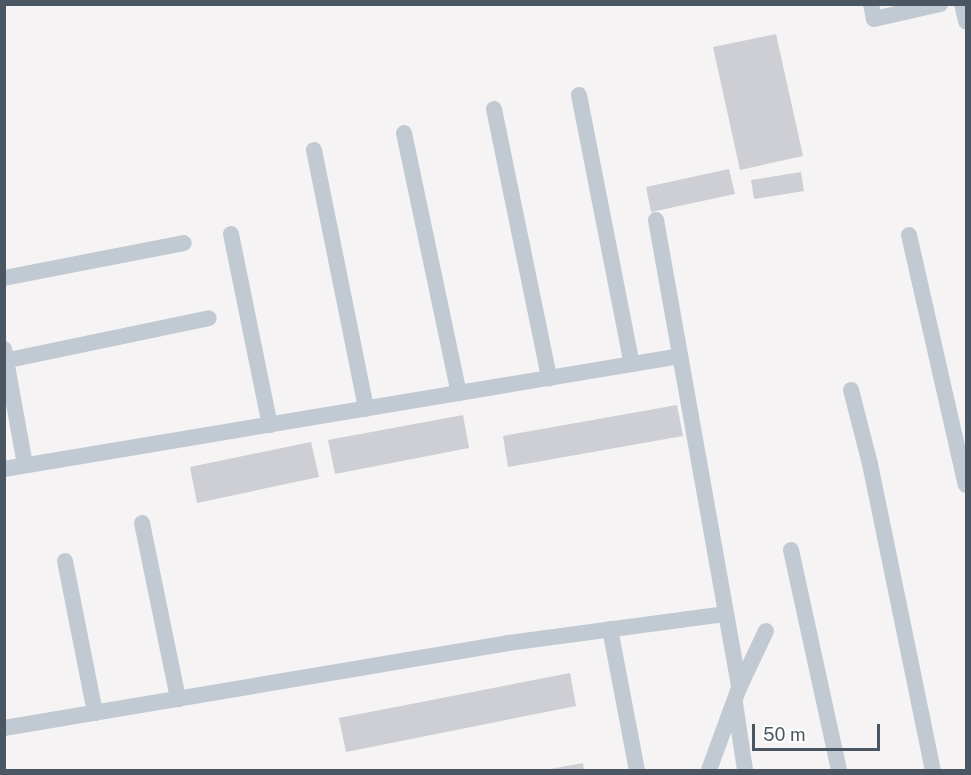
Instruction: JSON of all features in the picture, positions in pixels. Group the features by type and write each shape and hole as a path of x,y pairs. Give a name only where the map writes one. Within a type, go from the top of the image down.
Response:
{"street":[{"path":"871,4 874,20 940,4"},
{"path":"962,4 966,22"},
{"path":"579,95 632,364"},
{"path":"494,109 549,378"},
{"path":"404,133 459,393"},
{"path":"314,150 366,409"},
{"path":"656,220 726,614 745,771"},
{"path":"231,234 270,424"},
{"path":"909,236 966,485"},
{"path":"4,278 184,243"},
{"path":"25,465 5,357 209,318"},
{"path":"4,469 680,356"},
{"path":"851,390 870,464 933,771"},
{"path":"142,523 178,699"},
{"path":"791,550 839,771"},
{"path":"65,561 95,713"},
{"path":"4,728 508,643 726,614"},
{"path":"610,629 637,771"},
{"path":"709,771 737,694 766,631"}],"building":[{"path":"776,34 803,156 740,170 713,47"},
{"path":"729,169 735,194 651,212 646,187"},
{"path":"801,172 804,191 754,199 751,180"},
{"path":"677,405 683,436 508,467 503,436"},
{"path":"463,415 469,448 335,474 328,440"},
{"path":"311,442 319,477 197,503 190,467"},
{"path":"570,673 576,706 346,752 339,718"},
{"path":"583,763 584,770 550,770 550,769"}]}
